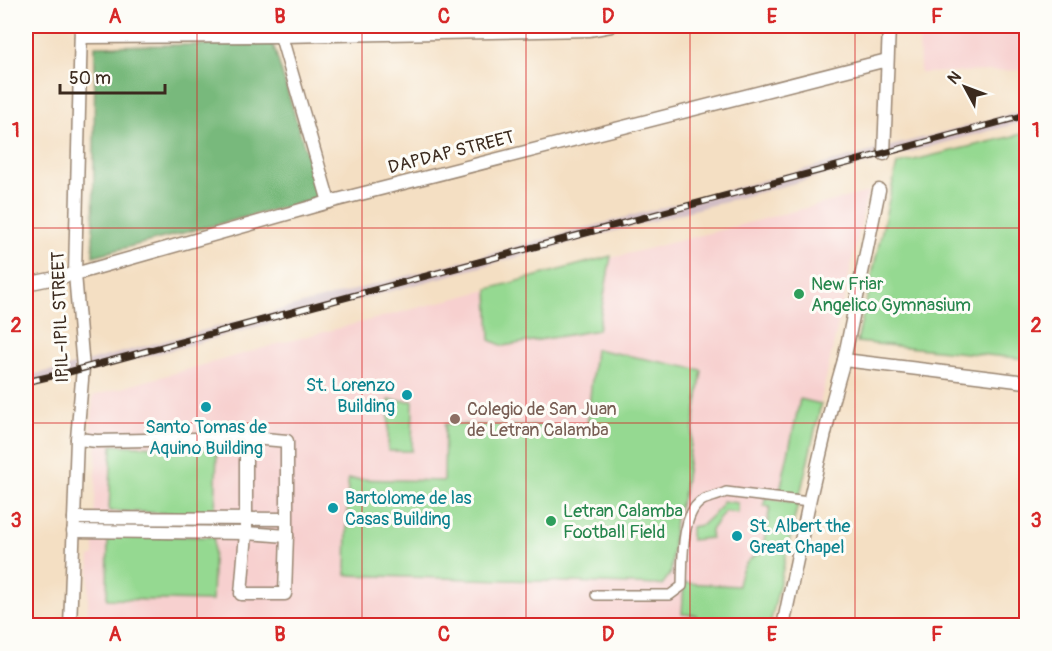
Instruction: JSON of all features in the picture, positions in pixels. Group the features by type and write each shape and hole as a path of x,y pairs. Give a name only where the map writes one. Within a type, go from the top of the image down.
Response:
{"street":[{"path":"81,31 281,36 589,30 611,26"},
{"path":"884,154 889,26"},
{"name":"IPIL-IPIL STREET","path":"70,626 77,439 83,368 75,274 81,31"},
{"path":"281,36 329,202"},
{"name":"DAPDAP STREET","path":"26,284 75,274 329,202 887,60"},
{"path":"783,626 809,502 844,360 879,190"},
{"path":"844,360 1026,382"},
{"path":"77,439 97,441 246,438 287,441 285,594 241,594 246,533 246,438"},
{"path":"596,595 670,595 682,586 686,526 692,512 702,501 726,492 809,502"},
{"path":"74,524 286,519"},
{"path":"74,524 287,536"}],"shaded area":[{"path":"919,26 1026,26 1026,70 920,73"},
{"path":"1026,110 1026,121 26,387 26,376 67,367"},
{"name":"Colegio de San Juan de Letran Calamba","path":"868,192 770,625 87,626 90,557 94,555 97,435 91,434 93,396 281,343"}],"green space":[{"path":"273,44 320,198 93,256 95,46"},
{"path":"1026,133 1026,359 857,342 897,164"},
{"path":"611,256 598,330 503,346 490,340 488,289"},
{"path":"595,349 702,370 683,497 675,518 671,573 662,585 346,575 348,479 444,481 445,424 587,427"},
{"path":"800,399 821,404 799,499 779,495"},
{"path":"389,400 413,401 412,451 388,451"},
{"path":"112,445 217,449 215,515 109,511"},
{"path":"765,498 798,503 770,625 696,625 696,615 682,614 684,583 738,586 745,565 756,555 762,553 770,507 764,506"},
{"path":"722,501 738,503 738,513 725,511 711,530 711,538 691,540 691,527 702,525 721,507"},
{"path":"108,535 214,537 212,601 107,599"}],"railway":[{"path":"26,382 1026,115"}],"place":[{"name":"New Friar Angelico Gymnasium","path":"799,294"},
{"name":"St. Lorenzo Building","path":"407,395"},
{"name":"Santo Tomas de Aquino Building","path":"206,407"},
{"name":"Colegio de San Juan de Letran Calamba","path":"455,419"},
{"name":"Bartolome de las Casas Building","path":"333,508"},
{"name":"Letran Calamba Football Field","path":"551,521"},
{"name":"St. Albert the Great Chapel","path":"737,536"}]}
